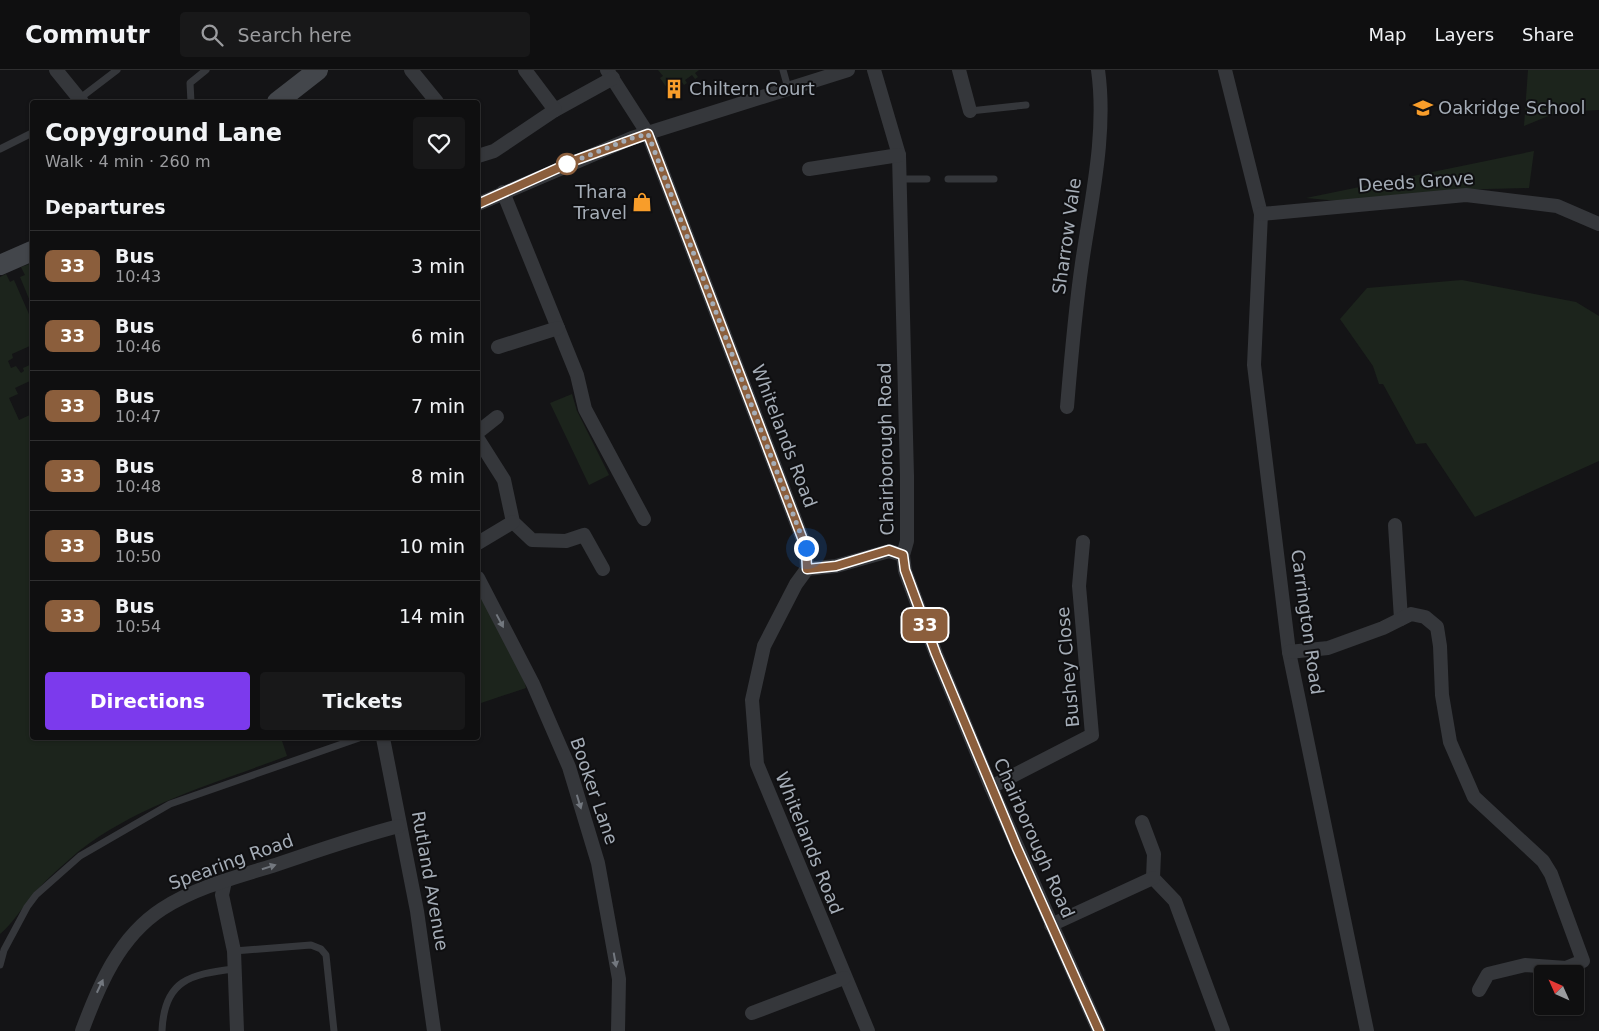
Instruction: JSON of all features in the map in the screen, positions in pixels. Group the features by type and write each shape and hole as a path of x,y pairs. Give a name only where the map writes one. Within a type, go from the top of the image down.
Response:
{"street":[{"path":"56,70 79,100"},
{"path":"280,100 318,70"},
{"path":"411,70 435,100"},
{"path":"525,70 555,110"},
{"path":"480,203 632,138 848,70"},
{"name":"Chairborough Road","path":"874,70 899,155 907,476 907,541 903,555 905,570 936,654 991,787 1099,1031"},
{"path":"959,70 970,111"},
{"name":"Sharrow Vale","path":"1067,407 1099,130 1098,70"},
{"name":"Carrington Road","path":"1225,70 1261,214 1254,365 1289,652 1308,753 1367,1031"},
{"path":"480,155 494,150 610,74"},
{"name":"Whitelands Road","path":"610,74 648,134 806,548 807,569 796,584 764,646 752,700 757,764 844,978 868,1031"},
{"path":"809,169 899,155"},
{"path":"503,192 577,375 585,409 644,519"},
{"name":"Deeds Grove","path":"1261,214 1466,195 1557,206 1599,224"},
{"path":"0,265 30,252"},
{"path":"498,346 558,328"},
{"path":"480,430 496,416"},
{"path":"480,442 504,480 513,522 532,540 566,542 584,536 603,569"},
{"path":"480,542 513,522"},
{"path":"1395,525 1401,619"},
{"name":"Bushey Close","path":"991,787 1092,735 1080,586 1083,542"},
{"path":"807,569 836,566 889,550 903,555"},
{"name":"Booker Lane","path":"480,582 533,684 569,767 598,863 619,980 618,1031"},
{"path":"1289,652 1328,648 1411,614 1425,617 1437,627 1440,646 1442,695 1450,742 1474,797 1543,861 1551,874 1583,961 1566,968 1525,965 1488,974 1479,990"},
{"name":"Rutland Avenue","path":"383,740 400,814 399,826 404,838 417,911 434,1031"},
{"path":"1142,822 1154,854 1153,878 1175,901 1223,1031"},
{"name":"Spearing Road","path":"82,1031 111,963 137,932 162,909 225,881 353,838 399,826"},
{"path":"1051,924 1153,878"},
{"path":"225,881 222,895 234,951 237,1031"},
{"path":"752,1013 844,978"}],"lane":[{"path":"81,100 117,70"},
{"path":"191,100 190,83 206,70"},
{"path":"783,70 788,88"},
{"path":"970,111 1026,105"},
{"path":"0,149 30,134"},
{"path":"900,179 927,179"},
{"path":"948,179 994,179"},
{"path":"0,965 4,950 27,907 36,895 80,856 170,804 353,740"},
{"path":"234,951 311,945 321,949 326,955 334,1031"},
{"path":"162,1031 164,1008 178,985 202,972 234,969"}],"shaded area":[{"path":"658,70 699,70 695,73 698,77 695,79 692,75 685,80 687,83 684,85 679,78 667,88 660,78 663,76"},
{"path":"1528,70 1599,70 1599,110 1558,112 1524,126"},
{"path":"1534,151 1529,188 1450,190 1349,202 1306,198"},
{"path":"30,264 30,301 20,277 25,275 21,267"},
{"path":"6,274 10,282 14,280 30,316 30,346 12,354 13,358 8,361 11,368 16,366 21,373 24,371 23,368 30,365 30,381 15,388 18,394 9,398 19,420 30,415 30,740 282,740 287,756 152,807 102,835 79,851 48,878 0,934 0,277"},
{"path":"1462,280 1576,302 1599,316 1599,461 1475,517 1426,443 1416,444 1383,384 1379,384 1373,366 1340,319 1367,288"},
{"path":"572,394 577,411 609,475 589,485 550,403"},
{"path":"480,584 520,662 526,688 480,703"}],"bus line":[{"name":"33","path":"480,203 576,160 632,138 648,134 806,548 807,569 836,566 889,550 903,555 905,570 936,654 1017,848 1099,1031"}],"place":[{"name":"Chiltern Court","path":"674,89"},
{"name":"Oakridge School","path":"1423,108"},
{"name":"Thara Travel","path":"642,202"}],"route":[{"path":"567,164 562,166 632,138 648,134 806,548"}]}
